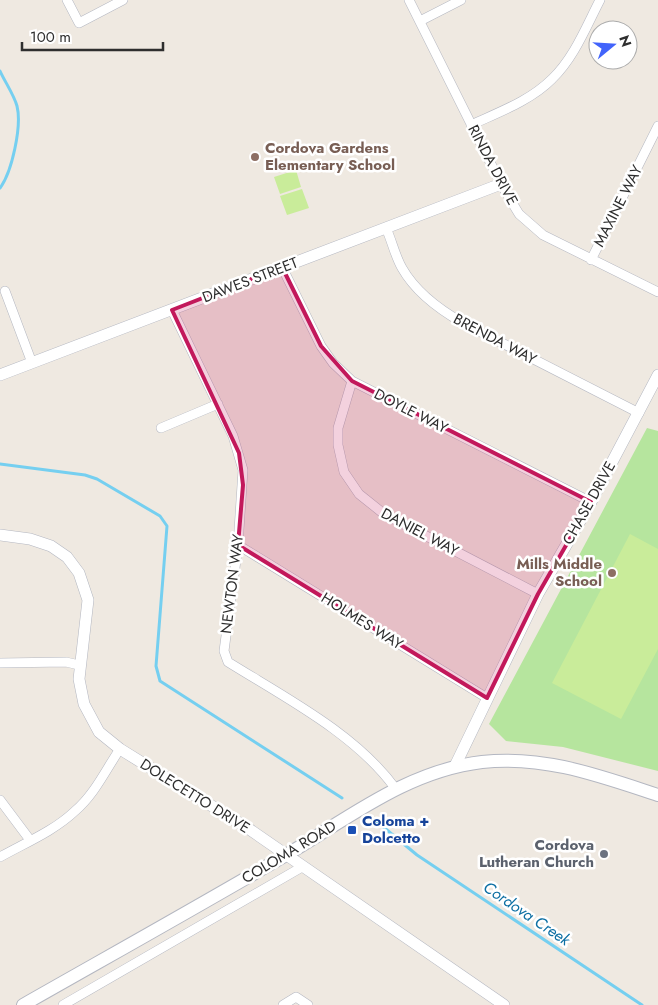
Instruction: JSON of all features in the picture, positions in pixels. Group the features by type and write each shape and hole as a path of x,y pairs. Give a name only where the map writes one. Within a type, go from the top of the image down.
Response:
{"main road":[{"name":"COLOMA ROAD","path":"23,1005 285,856 395,788 455,766 509,760 554,764 588,772 658,795"}],"street":[{"path":"67,0 79,23 123,0"},
{"name":"RINDA DRIVE","path":"409,0 510,201 530,226 543,236 658,292"},
{"path":"420,21 460,0"},
{"path":"472,125 532,95 552,80 573,53 600,0"},
{"name":"MAXINE WAY","path":"591,260 658,126"},
{"name":"DAWES STREET","path":"0,376 501,184"},
{"name":"BRENDA WAY","path":"386,228 402,268 419,289 440,308 463,323 639,413"},
{"name":"DOYLE WAY","path":"282,267 321,346 333,363 352,381 591,502"},
{"path":"5,291 32,363"},
{"name":"NEWTON WAY","path":"172,310 218,404 232,436 243,470 238,545 224,651 228,662 339,733 367,754 381,768 395,788"},
{"name":"CHASE DRIVE","path":"455,766 538,594 591,502 658,375"},
{"name":"DANIEL WAY","path":"352,381 338,428 338,445 344,472 355,489 384,514 538,594"},
{"path":"160,428 218,404"},
{"name":"DOLECETTO DRIVE","path":"0,535 30,539 51,546 67,557 79,572 88,600 79,665 80,692 99,732 120,748 250,829 285,856 504,1005"},
{"name":"HOLMES WAY","path":"238,545 487,698"},
{"path":"0,663 66,662 79,665"},
{"path":"0,857 54,828 76,811 98,783 120,748"},
{"path":"0,800 30,840"},
{"path":"63,1005 302,867"},
{"path":"283,1005 296,998 308,1005"}],"highlighted area":[{"path":"282,267 321,346 352,381 591,502 538,594 487,698 238,545 243,485 239,453 172,310"}],"green space":[{"path":"296,170 301,187 280,194 274,177"},
{"path":"302,189 309,208 287,215 280,196"},
{"name":"Mills Middle School","path":"647,428 658,431 658,771 563,747 506,741 489,724"},
{"path":"630,534 658,549 658,649 621,719 552,683"}],"waterway":[{"path":"0,71 16,102 18,115 15,148 8,171 0,188"},
{"path":"0,464 85,475 97,479 160,516 167,526 156,666 160,681 342,798"},
{"name":"Cordova Creek","path":"376,821 417,855 642,1005"}],"place":[{"name":"Cordova Gardens Elementary School","path":"255,157"},
{"name":"Mills Middle School","path":"612,573"},
{"name":"Coloma + Dolcetto","path":"352,830"},
{"name":"Cordova Lutheran Church","path":"604,854"}]}
